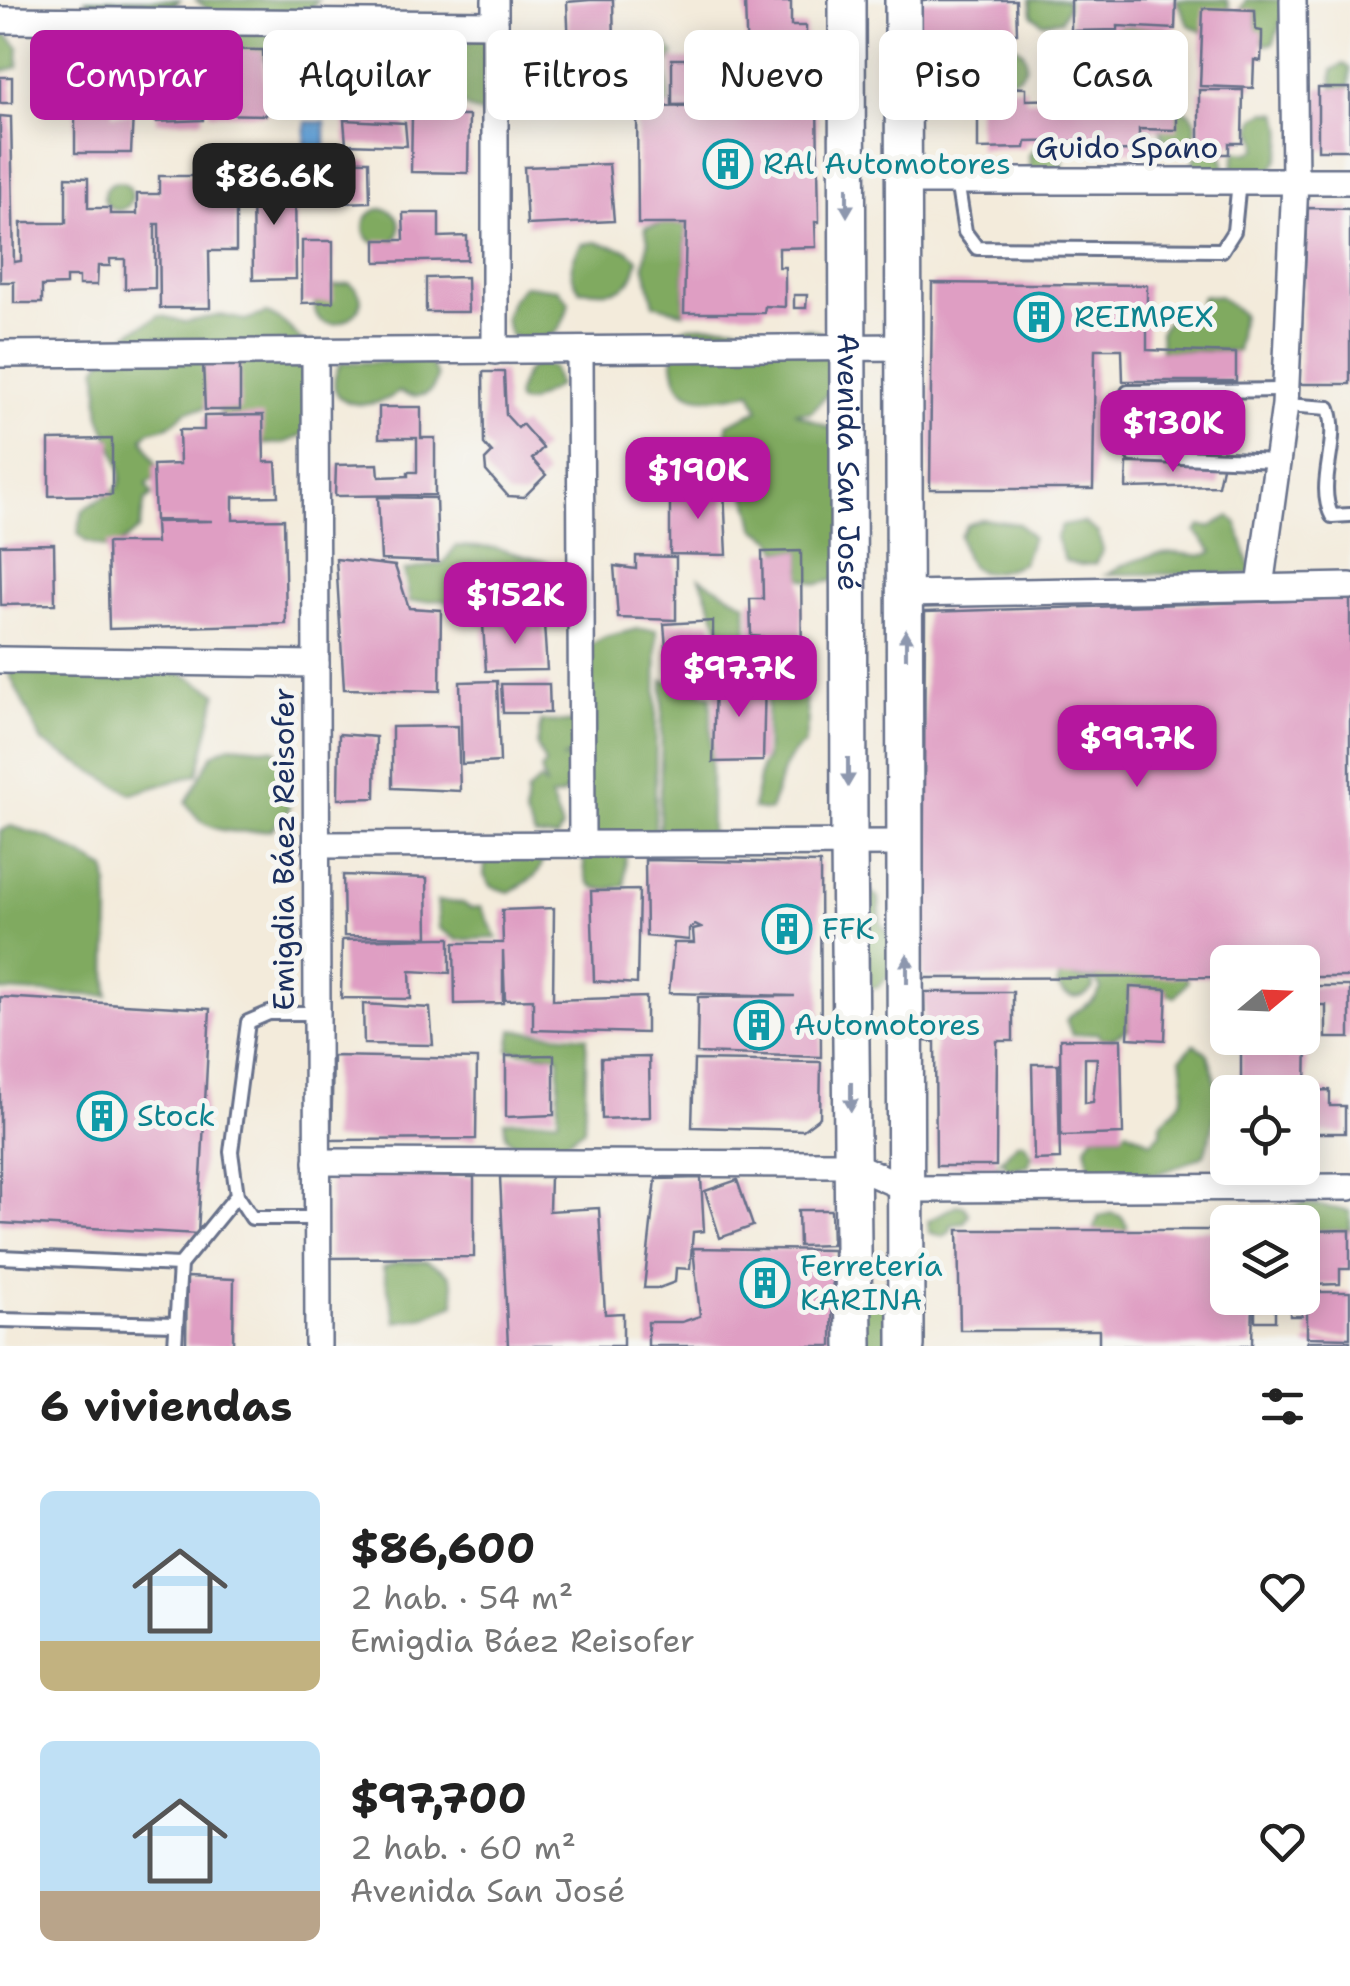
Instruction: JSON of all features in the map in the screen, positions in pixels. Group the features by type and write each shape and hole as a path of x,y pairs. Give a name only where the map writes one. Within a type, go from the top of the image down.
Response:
{"street":[{"name":"Avenida San José","path":"847,0 854,1346"},
{"name":"Avenida San José","path":"904,0 906,1346"},
{"path":"1260,587 1285,397 1295,181 1293,0"},
{"path":"0,20 495,12 495,351"},
{"name":"Guido Spano","path":"904,181 1350,181"},
{"path":"0,354 905,347"},
{"path":"580,350 582,844"},
{"name":"Emigdia Báez Reisofer","path":"315,352 318,1346"},
{"path":"906,594 1350,586"},
{"path":"0,660 316,664"},
{"path":"316,845 907,843"},
{"path":"317,1162 851,1164 908,1189 1350,1188"}],"lane":[{"path":"957,181 966,232 977,248 1222,250 1234,230 1239,181"},
{"path":"1128,392 1285,397 1329,408 1332,433 1326,504 1332,516 1350,515"},
{"path":"1134,455 1278,461"},
{"path":"317,1013 268,1013 248,1022 231,1152 237,1195 252,1218 318,1218"},
{"path":"175,1346 180,1265 237,1195"},
{"path":"0,1257 180,1265"},
{"path":"0,1320 176,1324"}],"green space":[{"path":"84,0 180,0 160,11 141,1 105,6"},
{"path":"196,0 318,0 297,30 263,30 263,58 243,53 243,30 209,30 211,12"},
{"path":"1030,0 1067,0 1067,8 1061,20 1042,23 1032,15"},
{"path":"1176,0 1227,0 1230,9 1202,32 1189,25"},
{"path":"1246,0 1288,0 1274,43 1266,45 1256,30 1255,11 1240,10"},
{"path":"415,18 422,30 358,30"},
{"path":"1118,26 1166,28 1166,30 1118,30"},
{"path":"0,35 7,35 19,47 18,67 0,72"},
{"path":"487,36 487,114 467,107 467,43"},
{"path":"664,44 674,54 666,67 670,105 664,104"},
{"path":"1017,47 1025,55 1025,69 1017,77"},
{"path":"1344,64 1350,68 1349,88 1333,88 1332,70"},
{"path":"1188,112 1195,120 1195,134 1185,144 1171,144 1161,134 1161,120 1188,120"},
{"path":"1266,112 1278,113 1282,128 1281,150 1275,164 1271,170 1232,170 1236,151 1249,153 1257,149 1252,128 1256,117"},
{"path":"349,120 379,120 373,126 351,124"},
{"path":"1049,144 1063,154 1063,172 1030,173 1029,155 1037,146"},
{"path":"1210,150 1211,154 1222,155 1225,168 1212,175 1193,166 1194,157"},
{"path":"118,182 128,186 132,196 128,206 118,210 108,206 104,196 108,186"},
{"path":"382,209 395,214 400,227 395,240 382,245 369,240 364,227 369,214"},
{"path":"686,224 684,313 654,304 644,264 648,241 645,227"},
{"path":"596,242 627,250 638,259 625,286 611,291 580,290 573,278 573,261 582,244"},
{"path":"349,283 359,294 360,305 354,314 333,324 322,321 316,312 316,296 329,287"},
{"path":"524,285 558,289 569,302 562,324 550,337 533,340 510,335 505,318 512,299"},
{"path":"1202,296 1219,296 1242,314 1237,351 1161,351 1160,332 1168,320 1197,317"},
{"path":"266,313 290,329 312,356 326,389 325,417 295,439 265,444 239,440 216,406 187,411 169,426 150,431 143,438 158,467 157,476 147,484 152,495 145,501 139,530 112,550 85,541 78,533 83,510 113,492 121,474 100,416 97,369 103,360 127,335 159,315 185,322 221,315 245,320"},
{"path":"689,326 754,328 776,338 812,330 832,341 837,384 811,412 794,412 835,430 862,490 865,521 861,538 837,580 818,584 801,578 801,551 780,551 772,539 755,528 731,463 724,490 671,486 653,493 650,458 701,448 728,458 727,424 759,410 751,392 700,397 682,389 677,381 669,334"},
{"path":"428,360 437,376 424,395 399,392 387,399 361,404 340,397 335,389 341,363"},
{"path":"541,364 553,368 558,386 530,402 519,403 516,397 524,376 530,368"},
{"path":"1230,516 1237,524 1250,566 1274,574 1106,574 1156,555 1213,552 1196,532 1201,526 1210,527"},
{"path":"983,519 1019,524 1032,537 1023,563 990,572 974,568 963,551 960,536 967,525"},
{"path":"1083,522 1098,533 1103,550 1095,564 1065,561 1056,538 1062,526"},
{"path":"456,546 496,548 550,563 551,625 479,623 444,600 410,602 404,571 443,563"},
{"path":"700,578 746,604 747,631 735,652 721,631"},
{"path":"637,629 657,630 655,836 584,843 588,646"},
{"path":"8,671 181,673 217,693 198,774 132,794 42,742"},
{"path":"768,679 780,686 803,686 808,721 804,745 786,765 770,811 753,809 761,766 766,759"},
{"path":"663,680 711,696 711,836 659,838"},
{"path":"541,721 577,723 577,751 561,759 568,758 573,764 571,782 563,795 551,797 562,828 557,838 535,836 525,815 527,792 540,780 546,787 541,770 545,764 537,746"},
{"path":"231,745 274,749 291,769 289,810 271,830 234,832 212,827 194,814 186,802 213,754"},
{"path":"11,826 49,838 106,869 108,996 0,991 0,831"},
{"path":"626,845 625,885 603,889 590,883 584,869 584,848"},
{"path":"486,848 545,848 535,876 509,892 492,887 484,876"},
{"path":"860,884 879,898 881,924 893,939 889,976 877,988 854,985"},
{"path":"437,901 481,907 497,938 457,940 439,928"},
{"path":"1184,969 1188,982 1175,997 1166,989 1130,987 1128,1028 1113,1038 1101,1039 1097,1033 1072,1035 1066,1020 1094,999 1101,988 1095,971"},
{"path":"1071,973 1075,978 1092,979 1089,993 1079,997 1065,994 1057,985 1060,975"},
{"path":"512,1030 587,1037 584,1129 557,1147 521,1151 506,1137 504,1121 558,1119 559,1056 509,1050"},
{"path":"1194,1044 1208,1054 1212,1067 1210,1136 1204,1155 1132,1179 1110,1178 1089,1165 1086,1146 1093,1135 1123,1134 1127,1130 1151,1142 1161,1133 1161,1123 1183,1095 1181,1058"},
{"path":"1018,1142 1024,1142 1032,1155 1028,1166 1008,1169 1002,1159"},
{"path":"956,1205 964,1206 969,1214 964,1223 951,1225 951,1231 943,1237 929,1232 928,1221"},
{"path":"1320,1206 1350,1211 1350,1230 1320,1231"},
{"path":"1112,1213 1122,1217 1127,1225 1125,1234 1101,1237 1094,1227 1099,1216"},
{"path":"425,1261 449,1276 455,1304 426,1317 396,1322 383,1268 398,1262"},
{"path":"862,1298 883,1298 898,1306 901,1346 859,1346"}],"water":[{"path":"306,122 325,122 325,153 305,152"}],"building":[{"path":"613,0 614,30 568,30 567,2"},
{"path":"911,0 1016,0 1017,30 911,30"},
{"path":"1071,0 1176,0 1175,29 1118,26 1118,30 1071,30"},
{"path":"745,2 791,2 791,26 806,26 806,30 746,30"},
{"path":"1203,8 1255,10 1256,30 1262,31 1262,38 1261,61 1254,60 1253,88 1200,86"},
{"path":"79,24 125,25 125,30 79,30"},
{"path":"243,50 263,50 263,115 243,115"},
{"path":"672,59 684,59 684,105 672,105"},
{"path":"0,77 12,77 12,103 0,103"},
{"path":"1017,88 1026,88 1026,100 1037,100 1037,120 1177,120 1177,130 1139,129 1139,151 1075,152 1075,141 1026,142 1025,148 978,149 978,120 1017,120"},
{"path":"1318,88 1350,88 1350,150 1318,150"},
{"path":"1199,90 1243,90 1242,143 1229,143 1229,154 1210,154 1210,145 1199,144"},
{"name":"RAl Automotores","path":"684,106 684,120 817,120 816,247 779,248 779,267 785,267 785,307 765,306 764,313 684,313 686,224 638,224 637,120 664,120 664,107"},
{"path":"0,116 11,117 14,262 21,261 21,223 66,223 66,177 88,178 88,208 110,208 110,214 137,214 137,194 159,194 159,176 236,176 236,251 209,251 210,308 160,308 159,224 155,224 155,288 125,289 125,259 110,259 110,266 98,266 97,285 79,285 79,277 66,277 66,285 42,286 42,303 14,303 14,282 0,282"},
{"path":"469,116 468,173 411,172 412,120 467,120"},
{"path":"75,120 133,120 131,153 75,153"},
{"path":"344,120 405,123 407,146 346,144"},
{"path":"312,160 369,161 370,202 314,204"},
{"path":"609,164 614,221 527,225 524,167"},
{"path":"252,176 295,176 296,279 253,280"},
{"path":"1308,208 1350,209 1350,384 1299,384"},
{"path":"403,213 439,213 439,237 467,236 467,260 376,262 376,240 404,240"},
{"path":"302,241 333,241 333,302 302,303"},
{"path":"467,277 468,312 426,312 426,278"},
{"path":"932,283 1147,285 1147,350 1236,353 1236,381 1123,381 1122,349 1095,349 1093,489 930,489"},
{"path":"794,295 807,295 806,308 794,308"},
{"path":"240,362 240,410 205,410 203,363"},
{"path":"483,372 504,372 506,415 518,428 522,424 543,448 532,459 546,475 524,497 508,496 486,471 485,460 492,453 484,444"},
{"path":"1235,398 1226,444 1126,444 1128,400"},
{"path":"379,407 421,407 421,438 435,438 435,495 335,496 336,465 378,464 379,477 417,472 417,438 379,438"},
{"path":"263,415 264,462 276,462 278,496 233,497 233,520 284,519 286,624 109,629 107,543 156,543 155,522 212,521 155,520 153,465 180,464 179,430 204,430 204,416"},
{"path":"112,439 112,495 49,496 49,440"},
{"path":"1223,462 1218,486 1126,488 1127,463"},
{"path":"670,489 724,490 727,555 670,554"},
{"path":"378,497 436,498 438,562 381,560"},
{"path":"54,544 55,604 1,605 0,545"},
{"path":"801,551 802,679 763,677 763,637 751,636 750,599 763,599 762,552"},
{"path":"636,556 676,557 676,620 618,618 614,566 636,569"},
{"path":"336,559 395,566 409,608 441,610 440,691 344,689"},
{"path":"1350,599 1350,977 1320,977 1320,945 1210,945 1210,977 923,978 925,612"},
{"path":"713,621 713,690 700,691 697,667 668,671 664,624"},
{"path":"483,624 544,624 547,670 486,671"},
{"path":"715,678 765,679 763,761 713,762"},
{"path":"497,681 500,762 462,764 460,682"},
{"path":"501,684 549,684 550,713 503,713"},
{"path":"458,726 460,791 392,788 392,727"},
{"path":"339,734 376,737 375,798 338,799"},
{"path":"645,860 820,863 821,1057 697,1053 698,997 795,996 669,993 674,943 694,943 693,930 701,928 695,925 689,929 689,940 646,936"},
{"path":"343,875 427,878 428,937 344,936"},
{"path":"639,890 637,984 594,981 591,891"},
{"path":"554,908 553,1000 646,997 646,1033 533,1030 533,999 505,1000 503,951 503,1003 455,1004 454,943 503,943 502,910"},
{"path":"450,938 450,973 410,971 411,999 341,998 342,940"},
{"path":"1320,986 1350,986 1350,1038 1326,1038 1326,1005 1320,1005"},
{"path":"1130,987 1167,989 1165,1040 1128,1038"},
{"path":"924,992 1013,992 1013,1041 997,1041 996,1166 936,1166 935,1042 925,1041"},
{"name":"Stock","path":"0,997 210,1009 198,1234 0,1223"},
{"path":"363,1004 430,1008 433,1045 364,1044"},
{"path":"1060,1039 1121,1039 1123,1134 1061,1136","holes":["1085,1058 1097,1058 1093,1102 1085,1103"]},
{"path":"554,1055 554,1115 506,1117 506,1056"},
{"path":"1241,1055 1307,1055 1306,1075 1241,1075"},
{"path":"333,1056 477,1059 476,1139 331,1140"},
{"path":"649,1057 650,1117 602,1119 601,1058"},
{"path":"694,1060 821,1062 820,1117 803,1130 692,1127"},
{"path":"1032,1064 1058,1064 1060,1159 1034,1160"},
{"path":"1320,1090 1330,1090 1330,1106 1345,1106 1345,1133 1320,1133"},
{"path":"330,1174 474,1177 474,1257 329,1258"},
{"path":"500,1177 550,1177 549,1211 599,1208 605,1314 623,1313 623,1346 508,1346"},
{"path":"701,1178 704,1231 693,1232 690,1269 676,1268 675,1282 644,1288 656,1179"},
{"path":"737,1180 753,1226 720,1238 705,1191"},
{"path":"798,1210 831,1210 832,1245 799,1246"},
{"path":"958,1230 1210,1230 1210,1315 1253,1315 1252,1346 1099,1346 1099,1330 960,1330"},
{"path":"1350,1230 1350,1269 1340,1269 1340,1284 1320,1285 1320,1231"},
{"name":"Ferretería KARINA","path":"693,1248 833,1250 832,1346 648,1346 648,1322 682,1322 700,1316"},
{"path":"187,1277 234,1279 233,1346 186,1346"},
{"path":"1320,1292 1350,1292 1350,1338 1307,1337 1307,1315 1320,1315"},
{"path":"1255,1315 1275,1315 1275,1321 1255,1321"},
{"path":"1308,1341 1350,1341 1350,1346 1306,1346"}],"place":[{"name":"RAl Automotores","path":"728,164"},
{"name":"REIMPEX","path":"1039,317"},
{"name":"FFK","path":"787,929"},
{"name":"Automotores","path":"759,1025"},
{"name":"Stock","path":"102,1116"},
{"name":"Ferretería KARINA","path":"765,1283"}]}
